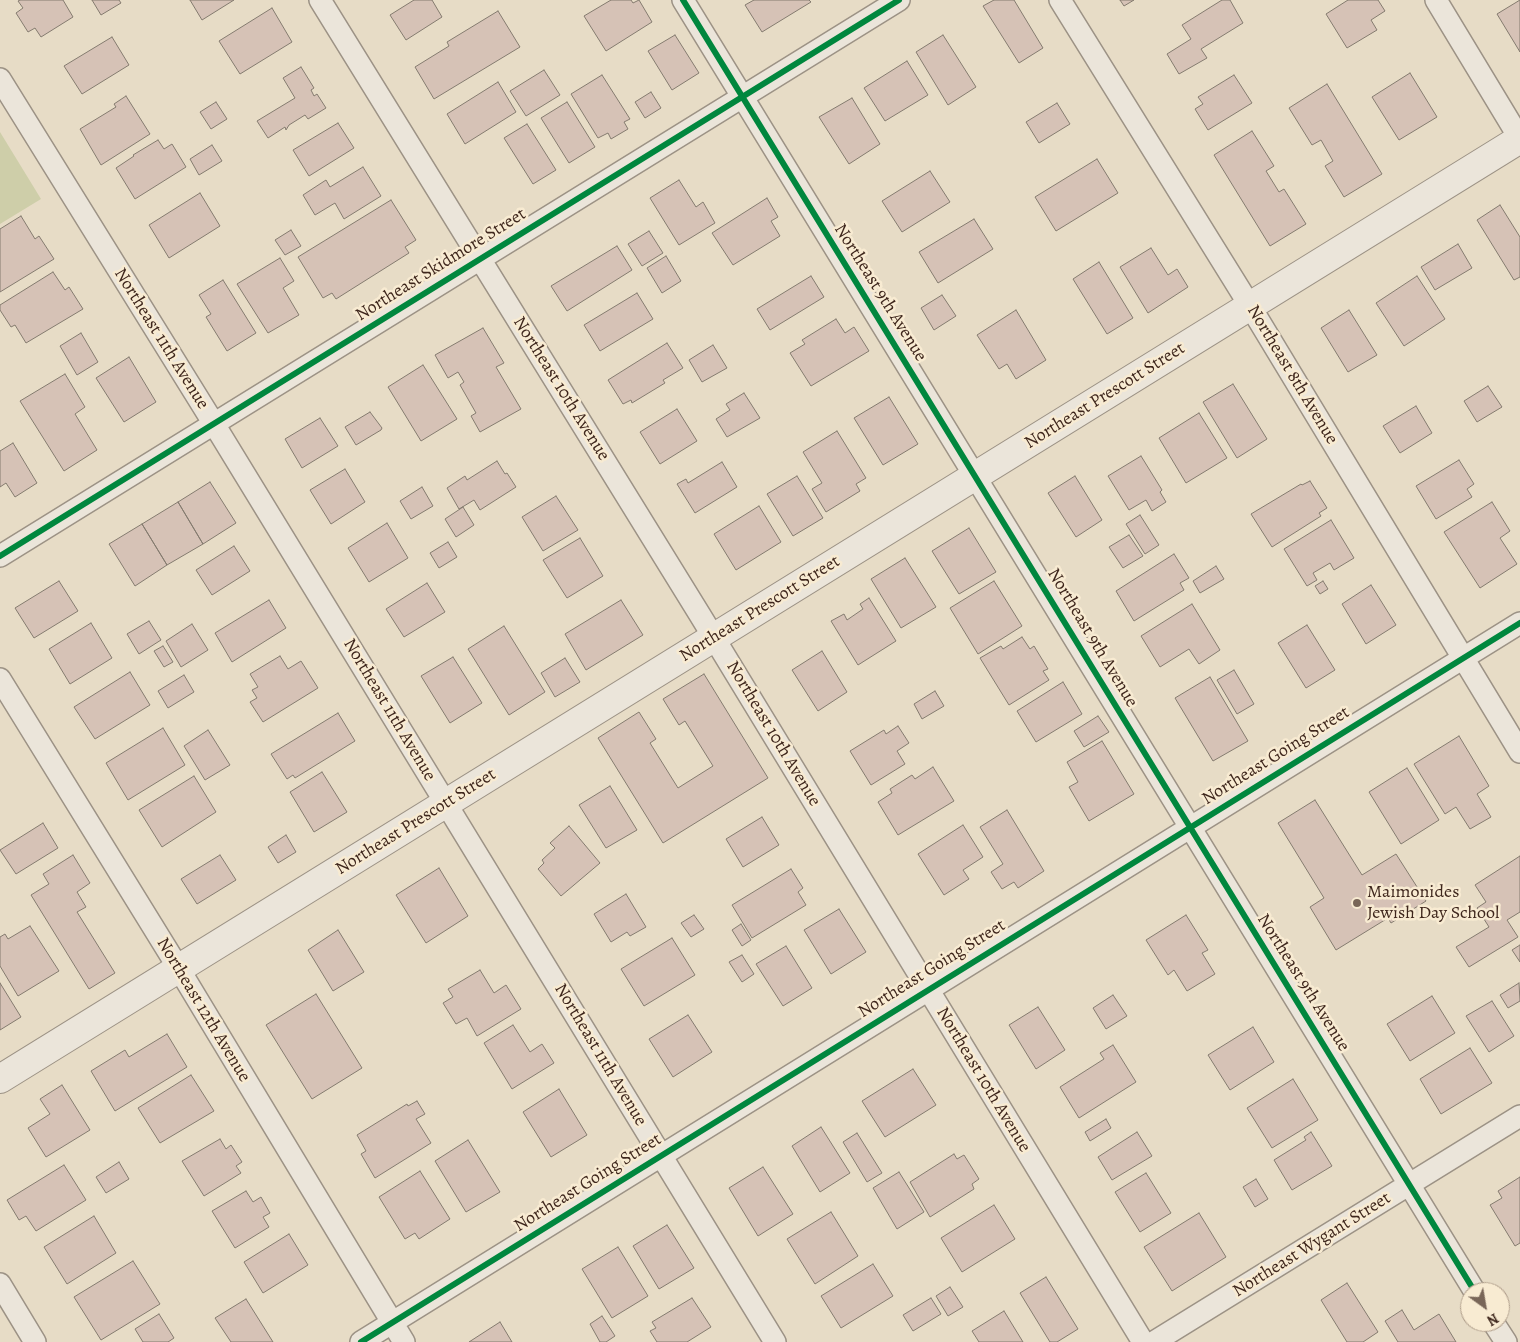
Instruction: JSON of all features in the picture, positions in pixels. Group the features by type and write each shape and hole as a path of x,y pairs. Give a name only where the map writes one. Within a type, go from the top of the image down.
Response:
{"street":[{"name":"Northeast 10th Avenue","path":"320,0 714,638 1143,1342"},
{"name":"Northeast 9th Avenue","path":"683,0 1469,1282"},
{"name":"Northeast Skidmore Street","path":"0,556 899,0"},
{"name":"Northeast 8th Avenue","path":"1060,0 1250,306 1520,752"},
{"path":"1436,0 1520,139"},
{"name":"Northeast 11th Avenue","path":"0,79 214,424 775,1342"},
{"name":"Northeast Prescott Street","path":"0,1079 1520,139"},
{"name":"Northeast Going Street","path":"361,1342 1520,623"},
{"name":"Northeast 12th Avenue","path":"0,679 179,969 404,1342"},
{"name":"Northeast Wygant Street","path":"1154,1342 1520,1116"},
{"path":"0,1284 35,1342"}],"green space":[{"path":"0,132 41,199 0,224"}],"building":[{"path":"63,0 73,17 41,37 35,28 28,32 16,13 23,8 18,1"},
{"path":"92,0 119,0 121,3 101,15"},
{"path":"190,0 234,0 202,20"},
{"path":"414,0 432,0 442,17 406,40 390,15"},
{"path":"611,0 631,0 633,3 639,0 652,22 606,51 584,16"},
{"path":"754,0 809,0 811,2 762,32 745,5"},
{"path":"994,0 1014,0 1043,48 1019,63 983,6"},
{"path":"1120,0 1134,0 1124,6"},
{"path":"1222,0 1230,0 1243,23 1201,49 1207,58 1179,74 1167,54 1191,39 1182,25"},
{"path":"1348,0 1378,0 1385,11 1371,20 1377,30 1347,48 1326,14"},
{"path":"1520,0 1520,52 1497,14"},
{"path":"272,8 292,42 240,74 219,41"},
{"path":"498,11 520,47 434,99 415,67 449,46 447,42"},
{"path":"675,35 699,73 672,90 648,51"},
{"path":"943,35 976,87 948,105 916,52"},
{"path":"112,37 129,65 82,94 64,66"},
{"path":"907,61 928,95 885,121 864,88"},
{"path":"301,67 314,88 311,90 314,96 317,94 326,108 308,119 305,115 289,125 286,130 285,127 268,138 257,121 295,98 283,78"},
{"path":"544,70 560,95 526,116 510,91"},
{"path":"1410,73 1437,117 1399,140 1372,97"},
{"path":"602,75 630,119 624,122 628,129 611,139 608,133 598,138 571,94"},
{"path":"1234,75 1252,103 1208,130 1195,109 1203,104 1198,97"},
{"path":"498,82 516,112 465,144 447,114"},
{"path":"1327,84 1382,174 1344,197 1325,166 1333,161 1321,140 1312,145 1289,108"},
{"path":"651,92 661,108 645,118 635,102"},
{"path":"126,96 150,134 101,165 80,129 116,107 114,104"},
{"path":"852,98 880,144 849,164 819,117"},
{"path":"216,102 227,119 211,129 200,112"},
{"path":"567,102 595,147 569,163 541,118"},
{"path":"1057,103 1070,124 1039,143 1026,122"},
{"path":"338,123 354,148 309,176 293,150"},
{"path":"527,124 556,170 533,184 504,138"},
{"path":"1252,131 1274,166 1266,171 1279,192 1284,189 1306,224 1270,246 1214,155"},
{"path":"158,140 164,149 172,144 186,167 135,199 116,168"},
{"path":"212,145 222,161 199,175 190,159"},
{"path":"1097,159 1118,193 1056,231 1035,197"},
{"path":"363,167 381,196 344,219 335,203 315,215 303,195 326,180 330,187"},
{"path":"930,171 950,202 902,232 882,201"},
{"path":"679,180 696,207 703,202 715,223 679,245 650,198"},
{"path":"200,193 220,226 169,258 149,225"},
{"path":"767,198 778,217 771,221 780,236 733,265 712,233"},
{"path":"391,200 416,240 405,247 409,253 336,299 332,293 323,298 298,257"},
{"path":"1500,205 1520,237 1520,277 1514,280 1477,220"},
{"path":"21,216 35,239 39,236 54,259 0,292 0,229"},
{"path":"974,219 993,249 938,283 919,252"},
{"path":"291,230 301,246 285,255 275,240"},
{"path":"649,231 663,253 642,266 628,244"},
{"path":"1458,244 1472,268 1435,290 1421,267"},
{"path":"617,246 632,270 567,311 551,286"},
{"path":"1151,248 1168,275 1177,269 1188,287 1148,313 1120,267"},
{"path":"666,256 681,281 662,293 647,268"},
{"path":"280,258 294,281 283,288 299,315 268,333 237,284"},
{"path":"1099,262 1133,318 1107,334 1073,279"},
{"path":"53,272 65,290 69,287 83,309 26,343 15,325 11,327 0,310 0,305"},
{"path":"811,276 824,297 770,330 757,309"},
{"path":"1417,276 1445,319 1404,346 1376,303"},
{"path":"223,280 256,333 227,351 206,317 211,314 199,295"},
{"path":"637,293 653,319 600,351 584,325"},
{"path":"942,295 956,316 934,330 921,308"},
{"path":"1016,310 1046,360 1016,379 1007,364 999,369 977,335"},
{"path":"1349,310 1377,355 1348,372 1321,328"},
{"path":"836,319 845,333 854,327 869,351 811,386 790,353 805,344 802,340"},
{"path":"483,328 504,363 496,367 521,409 480,432 471,416 476,413 460,385 464,382 458,372 448,378 435,355"},
{"path":"81,333 98,362 77,375 60,346"},
{"path":"667,343 683,368 663,380 665,383 632,403 631,400 623,404 608,380"},
{"path":"713,345 727,368 702,382 689,360"},
{"path":"129,357 156,402 124,422 96,378"},
{"path":"423,365 457,419 421,441 388,387"},
{"path":"65,374 85,407 75,414 97,450 64,471 20,401"},
{"path":"1233,384 1267,439 1237,458 1203,402"},
{"path":"1488,386 1502,407 1477,422 1464,401"},
{"path":"744,393 760,418 727,437 716,419 730,410 726,404"},
{"path":"889,397 918,444 883,465 854,418"},
{"path":"1416,406 1432,433 1400,453 1383,426"},
{"path":"677,409 697,441 660,464 640,432"},
{"path":"370,412 382,428 356,445 345,427"},
{"path":"1199,413 1227,458 1186,483 1159,438"},
{"path":"320,418 338,446 302,468 285,439"},
{"path":"837,431 866,478 856,484 860,491 826,512 812,489 822,483 803,452"},
{"path":"13,443 37,483 15,497 6,483 0,487 0,451"},
{"path":"1141,456 1162,490 1160,492 1166,502 1152,511 1146,500 1129,510 1108,476"},
{"path":"1459,460 1474,484 1467,489 1472,497 1436,519 1416,486"},
{"path":"497,461 516,487 480,510 474,500 459,509 447,488 465,476 467,480"},
{"path":"722,462 737,487 695,513 677,484 686,479 688,483"},
{"path":"345,469 365,502 331,524 310,490"},
{"path":"797,476 823,518 793,536 767,494"},
{"path":"1075,476 1102,520 1076,537 1048,493"},
{"path":"1310,481 1327,508 1319,513 1321,516 1272,547 1251,514 1301,484"},
{"path":"210,482 236,523 203,544 178,502"},
{"path":"422,487 433,506 411,519 400,501"},
{"path":"556,496 578,530 543,551 522,517"},
{"path":"178,502 203,544 167,565 142,524"},
{"path":"1492,502 1510,531 1500,538 1517,564 1480,588 1444,532"},
{"path":"759,506 781,542 736,570 714,534"},
{"path":"463,507 474,525 456,537 445,519"},
{"path":"1140,515 1159,545 1145,554 1126,524"},
{"path":"1331,520 1354,558 1334,570 1330,563 1313,573 1317,580 1307,586 1284,549"},
{"path":"387,523 408,558 369,582 348,548"},
{"path":"142,524 167,565 135,586 109,544"},
{"path":"969,528 996,572 959,594 932,551"},
{"path":"1129,535 1143,556 1123,568 1109,547"},
{"path":"580,538 603,576 567,598 543,560"},
{"path":"448,542 457,557 439,568 430,553"},
{"path":"234,546 250,571 212,595 196,570"},
{"path":"1174,554 1189,578 1180,583 1184,590 1134,621 1116,591"},
{"path":"905,558 936,607 901,628 871,579"},
{"path":"1216,566 1224,579 1200,593 1193,581"},
{"path":"59,581 78,611 34,638 15,608"},
{"path":"994,581 1022,626 978,654 950,608"},
{"path":"1323,581 1328,589 1320,594 1315,586"},
{"path":"427,583 445,612 404,637 386,609"},
{"path":"1371,585 1396,625 1366,644 1342,604"},
{"path":"869,598 896,641 858,665 831,621 844,614 847,620 863,609 860,604"},
{"path":"269,600 286,628 232,662 215,633"},
{"path":"621,600 643,635 586,670 565,634"},
{"path":"1192,604 1220,650 1199,664 1189,649 1160,667 1141,636"},
{"path":"149,621 161,640 139,654 127,634"},
{"path":"91,623 112,658 70,684 49,649"},
{"path":"192,624 208,650 181,667 166,641"},
{"path":"1307,625 1335,670 1306,688 1278,643"},
{"path":"504,626 545,692 509,715 468,649"},
{"path":"1022,637 1030,649 1034,646 1048,669 1043,671 1049,680 1009,705 980,658 1001,646 1003,649"},
{"path":"163,646 173,662 164,667 154,651"},
{"path":"822,651 847,692 818,711 792,670"},
{"path":"280,656 288,669 301,661 318,688 263,722 250,702 257,698 252,690 258,687 250,674"},
{"path":"453,657 482,703 450,723 421,676"},
{"path":"565,658 580,682 555,697 541,673"},
{"path":"1234,670 1254,704 1237,714 1217,680"},
{"path":"130,672 150,705 95,739 74,707"},
{"path":"704,674 768,778 663,843 598,738 639,712 656,739 650,743 678,788 713,766 685,721 679,725 663,699"},
{"path":"184,675 194,692 168,708 158,691"},
{"path":"1210,677 1248,741 1213,761 1175,698"},
{"path":"1063,682 1082,714 1036,742 1017,711"},
{"path":"935,691 944,706 922,719 914,704"},
{"path":"338,713 355,741 295,778 293,775 287,779 271,754"},
{"path":"1098,716 1109,732 1084,747 1074,731"},
{"path":"898,726 909,743 897,751 905,764 871,785 850,751 884,730 886,734"},
{"path":"163,728 185,765 128,800 106,763"},
{"path":"208,730 230,765 205,780 184,746"},
{"path":"1459,736 1489,786 1477,794 1491,817 1470,829 1456,807 1445,814 1414,764"},
{"path":"1102,741 1134,794 1089,821 1069,787 1078,782 1067,762"},
{"path":"933,767 954,801 898,835 878,802 892,793 890,789 912,775 915,779"},
{"path":"1407,768 1439,820 1401,844 1369,792"},
{"path":"322,772 347,812 314,832 290,792"},
{"path":"194,776 216,812 162,847 139,810"},
{"path":"610,786 637,830 606,848 579,805"},
{"path":"1315,800 1362,875 1396,854 1426,901 1391,923 1388,918 1336,950 1310,907 1324,898 1278,823"},
{"path":"1007,810 1044,871 1018,888 1014,882 1002,889 991,872 1003,864 980,827"},
{"path":"762,817 779,845 743,867 726,839"},
{"path":"43,823 58,848 16,874 0,850"},
{"path":"963,825 983,857 963,870 969,879 944,895 918,854"},
{"path":"569,826 600,863 561,896 538,869 544,863 542,860 555,848 550,843"},
{"path":"286,835 296,852 278,863 268,847"},
{"path":"73,855 90,883 77,892 86,907 77,912 115,973 89,989 31,895 49,884 43,874"},
{"path":"220,855 236,880 197,904 181,879"},
{"path":"1520,856 1520,912 1507,920 1518,937 1469,967 1456,947 1489,927 1477,908 1486,902 1475,885"},
{"path":"439,868 468,916 426,943 396,895"},
{"path":"791,869 803,888 798,892 806,905 752,938 732,905"},
{"path":"626,894 646,927 630,936 627,932 611,942 594,914"},
{"path":"839,909 866,952 831,974 804,930"},
{"path":"694,915 704,929 691,937 681,923"},
{"path":"1186,915 1208,950 1202,953 1215,974 1187,991 1174,970 1168,975 1146,940"},
{"path":"741,924 751,940 742,946 732,930"},
{"path":"30,926 59,971 18,996 0,966 0,937 5,934 8,939"},
{"path":"338,930 364,972 333,991 308,950"},
{"path":"672,938 695,975 644,1006 621,969"},
{"path":"1520,945 1520,962 1512,950"},
{"path":"786,946 812,988 783,1006 756,964"},
{"path":"742,955 754,974 742,982 729,962"},
{"path":"480,970 494,993 506,985 521,1009 477,1036 467,1018 456,1024 443,1003 453,997 448,989"},
{"path":"0,983 21,1017 0,1030"},
{"path":"1519,983 1520,1001 1508,1008 1500,995"},
{"path":"316,994 362,1068 312,1099 266,1025"},
{"path":"1113,995 1127,1016 1106,1029 1093,1008"},
{"path":"1432,996 1455,1033 1410,1061 1387,1024"},
{"path":"1492,1001 1514,1036 1489,1052 1466,1016"},
{"path":"1038,1007 1065,1050 1036,1069 1009,1025"},
{"path":"688,1015 712,1052 673,1077 649,1039"},
{"path":"513,1025 530,1052 542,1044 554,1063 512,1089 484,1043"},
{"path":"1253,1027 1274,1062 1230,1090 1208,1055"},
{"path":"167,1034 187,1067 115,1111 91,1071 125,1050 129,1057"},
{"path":"1113,1045 1136,1082 1079,1118 1060,1087 1104,1059 1100,1053"},
{"path":"1470,1048 1492,1083 1441,1114 1420,1079"},
{"path":"913,1069 936,1105 885,1137 862,1101"},
{"path":"191,1075 214,1111 160,1143 138,1108"},
{"path":"1293,1079 1318,1120 1272,1148 1247,1108"},
{"path":"62,1085 90,1130 46,1157 28,1128 50,1114 40,1099"},
{"path":"559,1089 587,1135 551,1157 523,1112"},
{"path":"417,1101 425,1114 416,1119 431,1143 375,1178 361,1154 366,1151 357,1135 407,1104 408,1106"},
{"path":"1106,1119 1111,1128 1090,1141 1085,1132"},
{"path":"821,1127 850,1173 820,1192 792,1146"},
{"path":"1137,1132 1152,1156 1112,1180 1098,1157"},
{"path":"1311,1132 1332,1166 1292,1190 1274,1160 1306,1140 1304,1137"},
{"path":"857,1133 882,1173 867,1182 843,1142"},
{"path":"220,1139 226,1149 231,1145 242,1162 236,1166 241,1173 204,1196 182,1161"},
{"path":"468,1140 500,1192 466,1212 435,1161"},
{"path":"954,1154 957,1159 964,1155 979,1179 972,1184 974,1189 930,1217 910,1182"},
{"path":"119,1162 129,1179 106,1193 96,1177"},
{"path":"64,1165 86,1200 36,1231 26,1216 19,1220 7,1200"},
{"path":"763,1167 793,1214 758,1236 729,1188"},
{"path":"420,1171 450,1219 419,1239 415,1233 405,1239 379,1197"},
{"path":"899,1172 924,1212 897,1229 873,1188"},
{"path":"1146,1173 1171,1213 1140,1232 1115,1192"},
{"path":"1520,1177 1520,1243 1515,1246 1490,1205 1502,1198 1498,1191"},
{"path":"1256,1179 1268,1199 1255,1207 1243,1187"},
{"path":"246,1191 253,1202 261,1197 270,1213 263,1217 269,1227 235,1248 212,1211"},
{"path":"994,1205 1015,1239 962,1272 941,1238"},
{"path":"831,1212 858,1256 815,1284 787,1239"},
{"path":"1199,1213 1226,1257 1172,1291 1144,1247"},
{"path":"94,1216 116,1253 67,1284 44,1247"},
{"path":"667,1225 694,1268 659,1289 633,1246"},
{"path":"289,1234 308,1265 263,1293 244,1262"},
{"path":"618,1247 648,1296 612,1318 582,1269"},
{"path":"133,1261 160,1304 101,1340 74,1297"},
{"path":"873,1264 893,1296 841,1328 821,1296"},
{"path":"1046,1277 1078,1329 1057,1342 1050,1342 1020,1293"},
{"path":"1347,1283 1378,1332 1363,1342 1347,1342 1321,1300"},
{"path":"950,1287 963,1307 948,1316 936,1296"},
{"path":"692,1298 711,1327 687,1342 657,1342 650,1331 656,1328 652,1322"},
{"path":"931,1298 941,1314 913,1331 903,1315"},
{"path":"246,1299 273,1342 231,1342 215,1318"},
{"path":"1402,1310 1414,1330 1439,1314 1456,1342 1398,1342 1385,1321"},
{"path":"1004,1311 1023,1342 979,1342 972,1331"},
{"path":"159,1314 174,1338 168,1342 143,1342 135,1329"},
{"path":"602,1316 615,1336 606,1342 600,1342 590,1324"},
{"path":"500,1322 512,1342 469,1342"}],"cycle path":[{"path":"683,0 1469,1282"},
{"path":"0,556 899,0"},
{"path":"361,1342 1520,623"}],"place":[{"name":"Maimonides Jewish Day School","path":"1357,903"}]}
